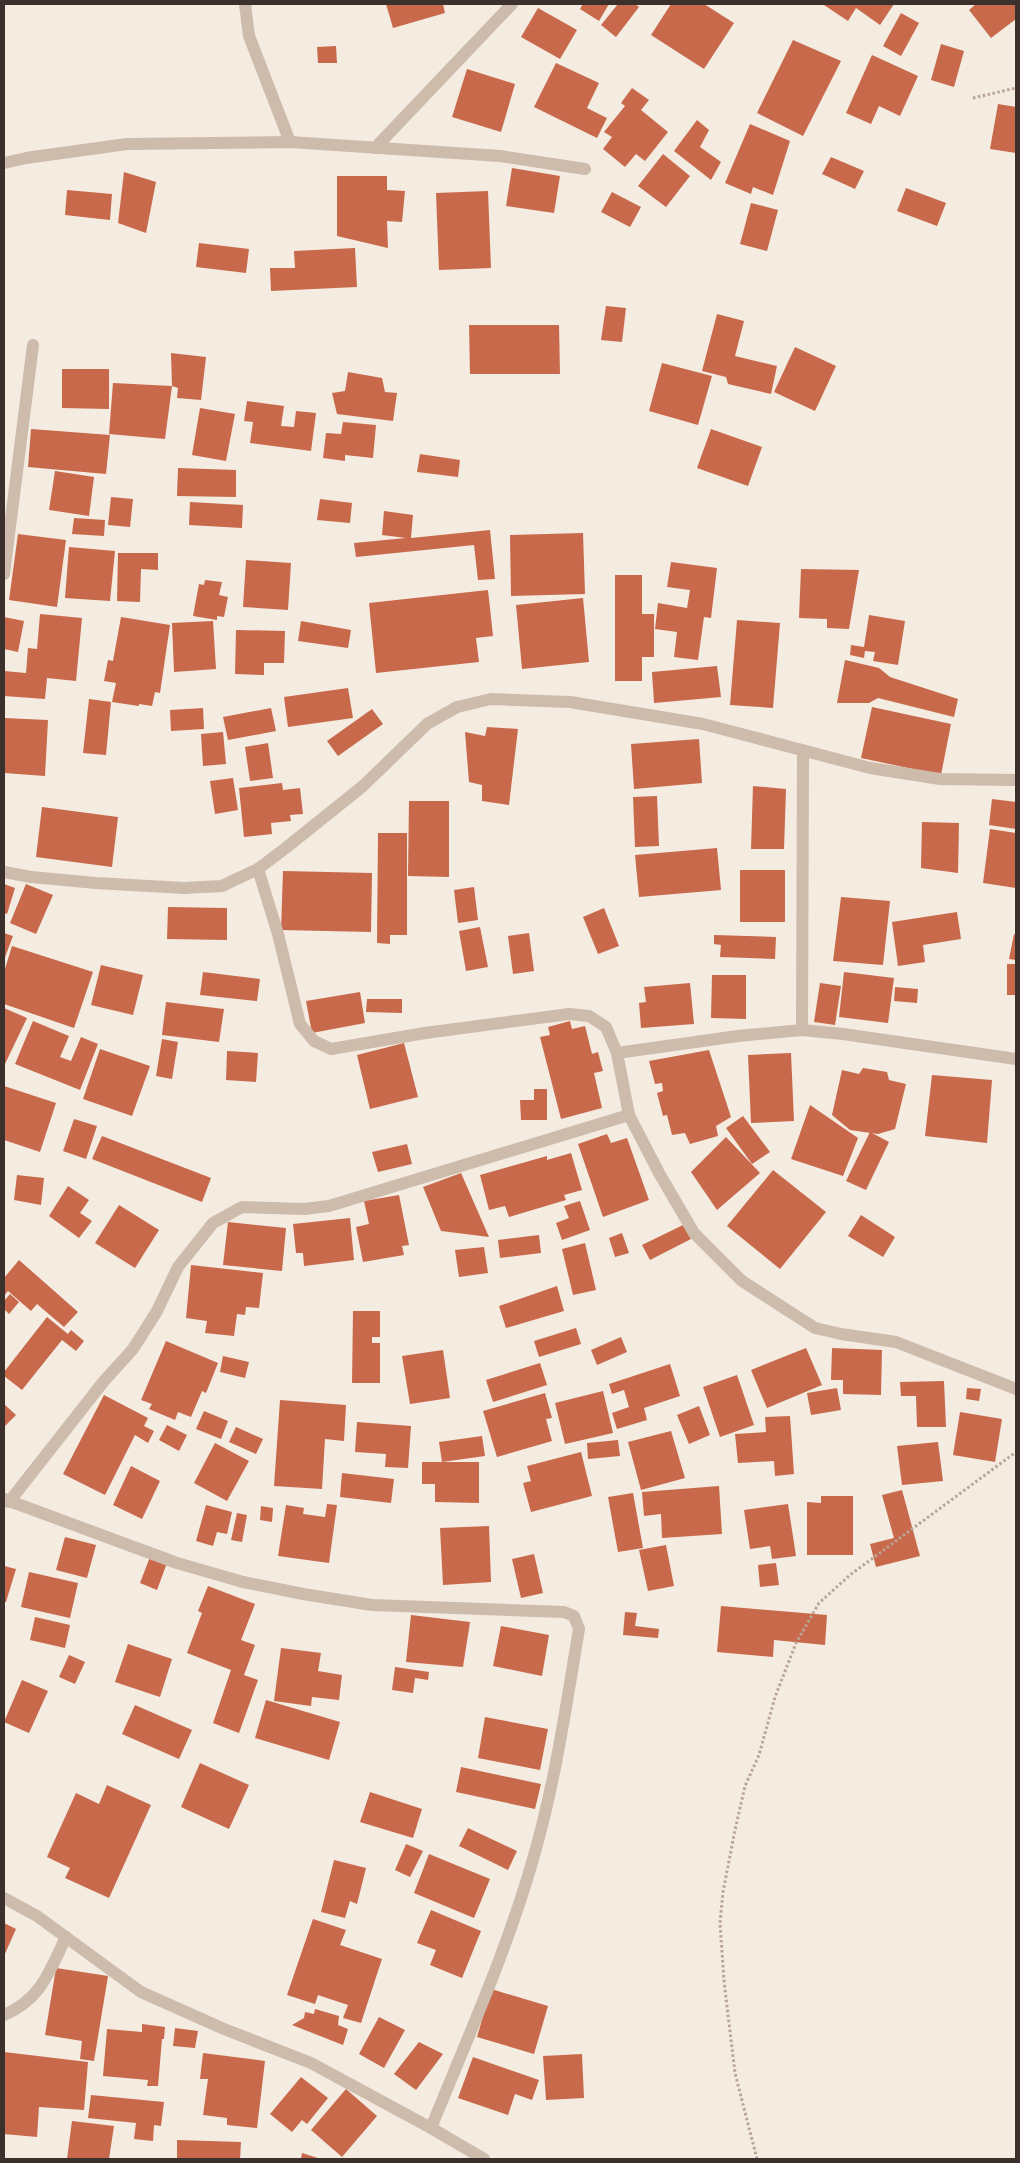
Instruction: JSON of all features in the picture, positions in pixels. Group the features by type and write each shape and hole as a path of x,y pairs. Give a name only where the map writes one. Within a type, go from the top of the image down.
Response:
{"street":[{"path":"245,4 249,36 290,142"},
{"path":"375,148 512,4"},
{"path":"4,163 26,158 127,144 290,142 500,156 585,169"},
{"path":"4,574 32,345"},
{"path":"4,872 31,877 184,888 222,886 258,869 363,786 426,724 457,707 492,699 570,702 703,724 870,768 940,779 1016,780"},
{"path":"802,1030 803,751"},
{"path":"258,869 278,934 300,1024 314,1041 331,1048 425,1033 569,1014 589,1016 606,1027 617,1053 628,1116 659,1173 694,1233 742,1281 815,1328 896,1342 1016,1389"},
{"path":"617,1053 738,1036 802,1030 843,1034 1016,1059"},
{"path":"431,2128 494,1975 533,1861 552,1789 579,1629 574,1616 564,1612 372,1605 302,1594 243,1582 177,1563 7,1501 104,1381 133,1349 157,1311 178,1267 213,1223 230,1212 242,1207 304,1209 329,1206 628,1116"},
{"path":"4,1898 37,1916 142,1992 224,2029 311,2063 484,2159"},
{"path":"4,2015 17,2010 39,1991 66,1937"}],"path":[{"path":"973,98 1016,88"},
{"path":"757,2159 735,2073 724,1981 720,1923 730,1856 745,1786 759,1755 775,1697 796,1643 819,1603 850,1575 1016,1452"}],"building":[{"path":"386,4 443,4 445,13 393,28"},
{"path":"583,4 609,4 599,21 580,9"},
{"path":"618,4 635,4 639,7 616,37 601,25"},
{"path":"671,4 704,4 734,23 704,69 651,35"},
{"path":"825,4 894,4 880,25 856,8 848,21"},
{"path":"976,4 1016,4 1016,19 991,38 969,10"},
{"path":"538,8 577,30 560,59 521,37"},
{"path":"901,13 919,23 901,56 883,46"},
{"path":"793,40 841,61 803,136 757,113"},
{"path":"941,44 964,51 954,87 931,80"},
{"path":"336,46 337,63 318,63 317,47"},
{"path":"872,55 918,76 900,116 879,106 871,124 846,113"},
{"path":"556,63 599,83 587,108 607,118 597,138 534,107"},
{"path":"467,69 515,84 501,132 452,117"},
{"path":"632,88 649,100 641,110 668,132 645,161 636,154 625,167 603,149 612,137 604,132 625,106 621,103"},
{"path":"998,104 1016,107 1016,153 990,149"},
{"path":"697,120 709,130 700,147 721,162 711,180 674,151"},
{"path":"750,124 790,141 773,195 753,187 751,194 725,183"},
{"path":"663,154 690,176 666,207 638,186"},
{"path":"831,157 864,171 855,189 822,174"},
{"path":"512,168 560,176 554,213 506,206"},
{"path":"124,172 156,182 146,233 118,223"},
{"path":"337,176 387,176 387,190 405,191 402,222 387,221 388,248 337,236"},
{"path":"906,188 946,203 937,226 897,211"},
{"path":"67,190 112,194 110,220 65,215"},
{"path":"488,191 491,268 439,270 436,193"},
{"path":"612,192 641,207 630,227 601,212"},
{"path":"751,203 778,210 767,251 740,244"},
{"path":"199,243 249,249 246,273 196,267"},
{"path":"355,248 357,287 271,291 270,268 295,268 294,251"},
{"path":"606,306 626,308 622,342 601,340"},
{"path":"717,314 744,321 735,356 777,366 771,394 728,384 726,377 702,371"},
{"path":"469,325 559,325 560,374 470,374"},
{"path":"795,347 836,366 815,411 774,392"},
{"path":"171,353 206,357 201,400 177,398 178,388 172,386"},
{"path":"662,363 712,376 698,425 649,411"},
{"path":"62,369 109,369 109,409 62,408"},
{"path":"348,372 382,378 385,392 397,393 393,421 337,414 332,393 345,391"},
{"path":"113,383 172,386 165,439 109,434"},
{"path":"247,401 284,406 281,426 294,427 296,411 316,413 311,451 250,443 253,422 244,421"},
{"path":"200,408 235,414 226,461 192,455"},
{"path":"343,422 376,425 373,458 345,455 345,461 323,458 326,433 341,434"},
{"path":"31,429 110,435 106,474 28,467"},
{"path":"711,429 762,447 748,486 697,468"},
{"path":"420,454 460,460 458,477 417,472"},
{"path":"178,468 236,470 236,497 177,496"},
{"path":"55,471 94,477 89,516 49,510"},
{"path":"111,497 133,499 130,527 108,525"},
{"path":"320,499 352,503 350,523 317,520"},
{"path":"190,502 243,505 242,528 189,525"},
{"path":"384,511 413,515 411,538 490,530 495,579 478,580 474,545 356,557 354,543 406,538 382,535"},
{"path":"74,518 105,520 104,536 72,534"},
{"path":"583,533 585,594 511,596 510,535"},
{"path":"18,534 66,540 57,607 9,600"},
{"path":"69,547 115,551 110,601 65,598"},
{"path":"118,553 158,553 158,570 141,569 140,602 117,601"},
{"path":"246,560 291,563 288,610 243,607"},
{"path":"671,562 717,568 711,618 704,617 698,660 674,657 677,632 655,629 658,603 687,608 690,590 667,587"},
{"path":"801,569 859,570 849,629 827,628 827,619 799,618"},
{"path":"615,575 642,575 642,614 654,614 654,657 642,657 642,681 615,681"},
{"path":"205,580 222,582 219,595 228,597 224,617 217,616 217,620 193,616 199,584 204,585"},
{"path":"488,590 493,636 476,638 479,662 376,673 369,603"},
{"path":"583,598 589,662 522,669 516,605"},
{"path":"40,614 82,618 76,681 47,678 45,699 4,696 4,671 26,673 28,648 37,649"},
{"path":"869,615 905,621 898,665 873,661 875,652 865,651 864,658 850,655 851,645 864,647"},
{"path":"4,617 24,621 18,652 4,649"},
{"path":"121,617 170,625 160,693 155,692 152,706 112,702 116,683 104,681 108,660 113,661"},
{"path":"737,620 780,623 773,708 730,705"},
{"path":"213,621 216,669 174,672 172,623"},
{"path":"301,621 351,630 348,648 298,641"},
{"path":"236,630 285,631 284,663 264,663 264,675 235,674"},
{"path":"845,660 879,668 890,677 958,699 954,717 878,698 869,703 837,703"},
{"path":"717,666 721,697 654,703 652,672"},
{"path":"348,688 353,718 288,727 284,697"},
{"path":"89,699 111,702 106,755 83,753"},
{"path":"872,707 951,724 941,775 861,758"},
{"path":"203,708 204,729 171,731 170,710"},
{"path":"271,708 276,731 228,740 223,717"},
{"path":"372,709 383,724 338,756 327,741"},
{"path":"4,718 48,720 45,776 4,773"},
{"path":"487,727 518,729 509,805 482,801 482,785 469,782 465,732 485,736"},
{"path":"223,732 226,764 203,766 201,734"},
{"path":"699,739 702,783 634,789 631,744"},
{"path":"268,743 273,778 250,781 245,747"},
{"path":"233,778 238,810 215,814 210,781"},
{"path":"282,783 283,790 300,788 303,814 290,815 291,821 271,823 272,834 244,837 239,788"},
{"path":"753,786 786,789 784,849 751,849"},
{"path":"657,796 659,846 635,847 633,797"},
{"path":"992,799 1016,802 1016,829 989,825"},
{"path":"409,801 449,801 449,877 408,876"},
{"path":"42,807 118,817 112,867 36,857"},
{"path":"922,822 959,823 958,873 921,868"},
{"path":"990,829 1016,833 1016,888 983,883"},
{"path":"378,833 407,833 407,935 390,935 390,944 377,943"},
{"path":"717,848 721,890 639,897 635,855"},
{"path":"740,870 785,870 785,922 740,922"},
{"path":"283,871 372,873 371,932 281,930"},
{"path":"4,884 15,888 7,914 4,913"},
{"path":"26,884 53,895 36,934 10,923"},
{"path":"474,887 478,920 458,923 454,890"},
{"path":"841,897 890,901 883,965 833,961"},
{"path":"168,907 227,908 227,940 167,939"},
{"path":"604,908 619,946 598,954 583,917"},
{"path":"957,912 961,939 923,945 925,962 898,966 892,922"},
{"path":"480,927 488,967 466,971 459,931"},
{"path":"4,933 13,936 4,960"},
{"path":"529,933 534,971 513,974 508,936"},
{"path":"1014,934 1016,935 1016,960 1009,959"},
{"path":"714,935 776,937 775,959 720,957 721,945 714,944"},
{"path":"12,946 93,972 74,1028 4,1004 4,972"},
{"path":"1007,964 1016,964 1016,995 1007,995"},
{"path":"101,965 143,975 133,1015 91,1005"},
{"path":"203,972 260,979 257,1001 200,995"},
{"path":"844,972 894,978 888,1023 839,1017"},
{"path":"712,975 746,975 746,1019 711,1018"},
{"path":"690,983 694,1024 641,1028 639,1003 646,1002 644,987"},
{"path":"820,983 841,986 835,1025 814,1022"},
{"path":"895,987 918,989 917,1003 894,1001"},
{"path":"360,992 365,1023 312,1033 306,1001"},
{"path":"367,999 402,999 402,1013 366,1012"},
{"path":"166,1002 224,1009 219,1042 162,1035"},
{"path":"4,1008 27,1018 5,1064 4,1064"},
{"path":"33,1021 69,1036 60,1057 71,1061 81,1037 98,1044 80,1090 15,1064"},
{"path":"570,1021 572,1029 585,1026 592,1054 598,1052 603,1071 594,1073 602,1108 561,1119 540,1037 550,1035 548,1027"},
{"path":"162,1039 178,1042 172,1079 156,1076"},
{"path":"404,1043 418,1097 370,1109 357,1055"},
{"path":"100,1049 150,1066 132,1116 83,1099"},
{"path":"709,1050 731,1117 716,1126 718,1136 690,1144 685,1133 672,1135 667,1115 663,1116 657,1093 663,1091 662,1083 655,1084 649,1061"},
{"path":"227,1051 258,1053 256,1082 226,1080"},
{"path":"791,1053 794,1121 751,1123 748,1055"},
{"path":"863,1068 887,1072 889,1080 906,1084 895,1129 878,1134 850,1130 832,1115 842,1070 859,1074"},
{"path":"932,1075 992,1080 987,1143 925,1136"},
{"path":"4,1086 56,1103 40,1152 4,1140"},
{"path":"534,1089 547,1089 547,1120 521,1120 520,1100 534,1100"},
{"path":"810,1105 858,1138 843,1176 791,1159"},
{"path":"743,1116 770,1152 752,1164 726,1128"},
{"path":"74,1119 97,1126 86,1159 63,1151"},
{"path":"870,1132 889,1142 866,1190 846,1181"},
{"path":"607,1134 611,1143 627,1138 649,1200 603,1217 578,1144"},
{"path":"102,1136 211,1178 202,1202 92,1159"},
{"path":"726,1137 760,1173 717,1210 691,1172"},
{"path":"407,1144 412,1164 378,1172 372,1152"},
{"path":"571,1153 582,1190 564,1195 566,1200 509,1217 505,1206 489,1210 480,1175 547,1156 547,1160"},
{"path":"773,1170 826,1212 780,1269 727,1226"},
{"path":"461,1173 489,1237 441,1231 423,1187"},
{"path":"17,1175 44,1178 41,1205 14,1200"},
{"path":"68,1186 89,1200 80,1213 92,1221 79,1238 49,1216"},
{"path":"399,1195 409,1245 402,1246 404,1255 363,1262 356,1227 369,1224 364,1201"},
{"path":"580,1201 590,1230 562,1240 556,1223 569,1218 564,1206"},
{"path":"119,1205 159,1230 135,1268 95,1243"},
{"path":"861,1215 895,1237 883,1257 848,1236"},
{"path":"350,1218 354,1260 304,1266 303,1253 296,1253 293,1224"},
{"path":"228,1222 286,1228 282,1271 223,1265"},
{"path":"683,1225 691,1239 650,1260 642,1245"},
{"path":"622,1233 629,1253 615,1257 609,1238"},
{"path":"539,1235 541,1253 500,1258 498,1240"},
{"path":"585,1243 596,1290 573,1295 562,1249"},
{"path":"484,1247 488,1273 459,1277 455,1250"},
{"path":"19,1260 78,1312 64,1327 37,1304 31,1311 8,1291 4,1296 4,1278"},
{"path":"191,1265 263,1273 259,1308 246,1307 245,1315 237,1314 234,1336 205,1333 207,1321 186,1318"},
{"path":"557,1286 564,1311 506,1328 499,1306"},
{"path":"10,1294 19,1302 9,1314 4,1309 4,1301"},
{"path":"353,1311 380,1311 380,1337 372,1337 372,1343 380,1343 380,1383 352,1383"},
{"path":"47,1317 68,1334 71,1330 84,1341 76,1351 62,1340 22,1390 4,1376 4,1372"},
{"path":"576,1328 581,1344 539,1357 534,1341"},
{"path":"621,1337 627,1352 597,1365 591,1350"},
{"path":"166,1341 218,1363 206,1393 202,1391 191,1417 178,1412 175,1420 149,1409 152,1404 141,1400"},
{"path":"806,1348 822,1385 767,1408 751,1370"},
{"path":"832,1348 882,1350 881,1395 843,1394 843,1380 831,1380"},
{"path":"443,1350 450,1398 410,1404 402,1356"},
{"path":"223,1356 249,1362 245,1378 220,1372"},
{"path":"540,1363 547,1385 493,1402 486,1380"},
{"path":"670,1364 680,1396 644,1408 647,1420 617,1429 612,1413 629,1407 624,1390 612,1394 609,1384"},
{"path":"737,1375 754,1425 720,1437 703,1387"},
{"path":"944,1381 946,1427 917,1427 916,1396 901,1396 900,1382"},
{"path":"837,1388 841,1410 811,1415 807,1393"},
{"path":"967,1388 981,1389 979,1401 966,1399"},
{"path":"603,1391 613,1433 565,1444 555,1403"},
{"path":"545,1393 552,1418 546,1419 552,1441 497,1457 483,1411"},
{"path":"104,1395 148,1418 144,1426 154,1431 148,1443 135,1435 105,1495 63,1474"},
{"path":"280,1400 346,1405 344,1441 325,1439 322,1489 274,1486"},
{"path":"4,1404 16,1415 4,1427"},
{"path":"699,1406 710,1435 689,1444 677,1415"},
{"path":"204,1411 228,1421 221,1439 196,1429"},
{"path":"960,1412 1002,1419 995,1462 953,1455"},
{"path":"790,1416 794,1474 775,1476 774,1461 738,1463 735,1434 766,1432 765,1417"},
{"path":"357,1422 411,1426 408,1468 385,1467 386,1454 355,1452"},
{"path":"167,1425 187,1435 179,1451 159,1440"},
{"path":"236,1427 263,1439 256,1454 229,1442"},
{"path":"671,1431 685,1478 641,1490 628,1442"},
{"path":"482,1436 485,1456 442,1462 439,1442"},
{"path":"618,1440 620,1456 588,1459 587,1443"},
{"path":"938,1442 943,1481 902,1485 897,1446"},
{"path":"215,1443 249,1461 227,1501 194,1483"},
{"path":"581,1452 592,1496 531,1512 523,1483 531,1481 527,1466"},
{"path":"422,1462 479,1462 479,1503 435,1502 435,1484 422,1484"},
{"path":"131,1466 160,1481 142,1519 113,1505"},
{"path":"342,1473 394,1479 391,1503 340,1497"},
{"path":"719,1486 722,1534 662,1538 661,1514 644,1516 642,1492"},
{"path":"902,1490 920,1556 876,1567 870,1544 894,1538 882,1495"},
{"path":"633,1493 643,1548 618,1552 608,1497"},
{"path":"821,1496 853,1496 853,1555 807,1555 807,1502 821,1503"},
{"path":"327,1504 337,1505 329,1563 278,1556 286,1505 304,1508 303,1514 325,1517"},
{"path":"788,1504 796,1556 772,1559 770,1546 750,1549 744,1510"},
{"path":"206,1505 232,1512 227,1534 217,1532 213,1546 196,1541"},
{"path":"261,1506 273,1508 272,1522 260,1520"},
{"path":"237,1513 247,1515 242,1542 231,1540"},
{"path":"489,1526 491,1582 443,1585 440,1528"},
{"path":"65,1537 96,1545 87,1578 56,1570"},
{"path":"666,1545 674,1586 648,1591 639,1550"},
{"path":"534,1554 543,1593 521,1598 512,1559"},
{"path":"150,1557 167,1563 157,1590 140,1583"},
{"path":"776,1563 779,1585 760,1587 758,1565"},
{"path":"4,1566 16,1569 6,1602 4,1602"},
{"path":"29,1572 78,1583 70,1618 21,1607"},
{"path":"208,1586 255,1604 241,1640 255,1645 244,1675 258,1680 239,1733 213,1723 231,1670 187,1653 202,1613 198,1611"},
{"path":"721,1606 827,1615 825,1645 774,1640 773,1657 717,1652"},
{"path":"625,1612 637,1613 635,1626 659,1629 658,1638 623,1635"},
{"path":"411,1615 470,1622 463,1667 406,1662"},
{"path":"35,1617 70,1625 65,1648 30,1640"},
{"path":"501,1626 549,1635 542,1676 493,1666"},
{"path":"128,1644 172,1659 160,1697 115,1682"},
{"path":"281,1648 321,1653 318,1671 342,1675 339,1700 312,1697 311,1706 274,1701"},
{"path":"69,1655 85,1662 75,1684 59,1677"},
{"path":"395,1667 429,1672 428,1680 415,1678 413,1693 392,1690"},
{"path":"22,1680 48,1691 29,1733 4,1722"},
{"path":"266,1700 340,1722 329,1760 255,1738"},
{"path":"135,1705 192,1730 179,1759 122,1734"},
{"path":"485,1717 548,1729 540,1770 478,1758"},
{"path":"200,1763 249,1785 229,1829 181,1807"},
{"path":"461,1767 541,1784 535,1809 456,1792"},
{"path":"107,1785 151,1805 109,1898 65,1878 70,1868 47,1857 76,1793 99,1804"},
{"path":"370,1792 422,1809 413,1838 360,1822"},
{"path":"468,1828 517,1851 508,1870 459,1846"},
{"path":"406,1844 423,1851 410,1877 395,1870"},
{"path":"429,1854 490,1879 474,1918 414,1893"},
{"path":"334,1860 366,1868 357,1904 350,1901 345,1918 321,1912"},
{"path":"431,1910 481,1931 462,1978 430,1965 436,1950 417,1943"},
{"path":"313,1919 346,1930 340,1945 382,1959 361,2023 343,2018 348,2005 318,1995 315,2004 287,1995"},
{"path":"4,1923 16,1929 4,1956"},
{"path":"56,1968 108,1976 94,2061 80,2059 82,2041 45,2035"},
{"path":"491,1989 548,2006 534,2054 477,2037"},
{"path":"315,2009 339,2016 338,2025 348,2029 343,2045 292,2025 304,2018 305,2012 314,2014"},
{"path":"379,2017 405,2030 384,2068 359,2054"},
{"path":"142,2024 165,2027 164,2039 162,2039 158,2086 147,2086 148,2080 103,2076 107,2029 142,2032"},
{"path":"175,2028 198,2031 195,2048 173,2046"},
{"path":"419,2042 443,2054 416,2090 394,2074"},
{"path":"4,2052 88,2062 84,2110 39,2107 37,2137 4,2134"},
{"path":"203,2053 265,2061 257,2128 227,2125 227,2118 203,2115 208,2079 200,2079"},
{"path":"582,2054 584,2098 546,2100 543,2056"},
{"path":"473,2057 539,2080 532,2100 515,2094 508,2115 458,2098"},
{"path":"301,2077 328,2098 307,2124 302,2120 292,2132 270,2114"},
{"path":"346,2089 377,2116 342,2157 311,2130"},
{"path":"91,2095 164,2102 161,2126 154,2125 153,2141 134,2139 136,2123 88,2118"},
{"path":"72,2121 114,2126 109,2159 67,2159"},
{"path":"177,2140 241,2142 240,2159 177,2159"},
{"path":"302,2153 321,2159 301,2159"}]}
